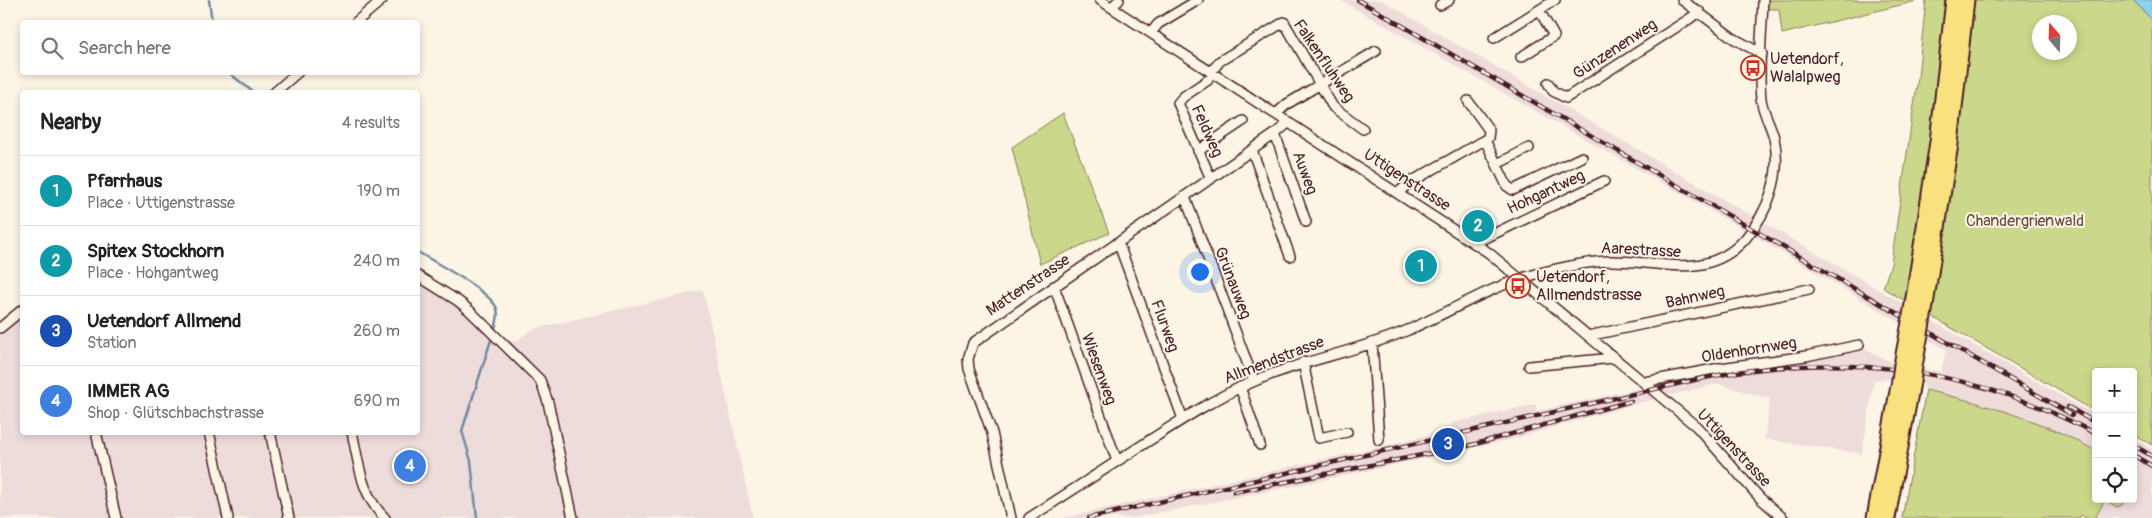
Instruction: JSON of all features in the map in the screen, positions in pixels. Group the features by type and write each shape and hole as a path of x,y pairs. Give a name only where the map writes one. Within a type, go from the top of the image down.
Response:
{"highway":[{"path":"1919,302 1954,0"},
{"path":"1887,518 1908,365 1950,144 1966,0"},
{"path":"1875,518 1906,381"}],"street":[{"path":"358,20 382,0"},
{"name":"Uttigenstrasse","path":"1100,0 1151,32 1209,76 1289,122 1475,243 1705,434 1760,498 1783,518"},
{"path":"1112,7 1120,0"},
{"path":"1151,32 1158,24 1198,0"},
{"path":"1440,6 1449,0"},
{"path":"1494,38 1555,0"},
{"path":"1682,0 1726,32 1762,54"},
{"name":"Aarestrasse","path":"1520,279 1544,272 1599,262 1694,266 1716,259 1737,247 1763,213 1770,198 1775,175 1775,143 1762,100 1763,0"},
{"path":"1521,57 1554,36 1539,10"},
{"name":"Günzenenweg","path":"1548,82 1553,91 1566,98 1700,12"},
{"name":"Falkenfluhweg","path":"1209,76 1220,61 1284,22 1336,110 1363,129"},
{"path":"1276,114 1287,104 1376,51"},
{"path":"277,90 295,75"},
{"name":"Feldweg","path":"1209,76 1178,103 1211,179"},
{"path":"1398,193 1409,182 1485,140 1489,130 1468,101"},
{"path":"1198,150 1243,121"},
{"name":"Mattenstrasse","path":"1011,518 992,432 970,368 969,351 980,337 1211,179 1289,122"},
{"name":"Auweg","path":"1275,134 1306,222"},
{"path":"1485,140 1507,186 1512,190 1582,157"},
{"path":"1497,164 1529,148"},
{"path":"1252,150 1290,256"},
{"name":"Hohgantweg","path":"1475,243 1604,182"},
{"name":"Grünauweg","path":"1184,197 1254,381"},
{"name":"Flurweg","path":"1118,242 1183,419"},
{"path":"420,277 469,310 540,380 548,402 573,518"},
{"name":"Allmendstrasse","path":"1029,518 1183,419 1240,387 1304,362 1372,343 1409,330 1520,279"},
{"name":"Wiesenweg","path":"1054,286 1117,461"},
{"name":"Bahnweg","path":"1588,336 1809,289"},
{"path":"0,328 20,312"},
{"path":"1372,343 1378,440"},
{"name":"Oldenhornweg","path":"1644,382 1757,362 1806,356 1859,345"},
{"path":"1529,366 1614,358"},
{"path":"1304,362 1319,438 1348,432"},
{"path":"1240,387 1260,445"},
{"path":"97,435 116,518"},
{"path":"210,435 228,518"},
{"path":"271,435 289,518"},
{"path":"353,435 365,493 385,518"}],"shaded area":[{"path":"1340,0 1381,0 2092,414 2092,449 1994,407 1926,390 1922,383 1890,379 1874,380 1862,454 1764,439 1770,399 1718,384 1639,403 1513,439 1324,480 1133,518 1063,518 1379,447 1452,429 1451,423 1536,404 1537,411 1641,388 1644,382 1859,345 1893,363 1941,372 1946,350 1734,224"},
{"path":"420,273 462,299 508,342 517,341 529,331 537,328 703,290 753,518 0,518 0,328 20,312 20,435 420,435"},
{"path":"2137,440 2152,449 2152,518 2095,518 2103,503 2122,505 2123,503 2137,503 2137,479 2139,476 2137,475"}],"green space":[{"path":"1768,0 1921,0 1782,34 1779,9 1768,9"},
{"name":"Chandergrienwald","path":"1926,0 2133,0 2152,20 2152,445 2137,436 2137,368 2092,368 2092,410 1883,288 1891,264 1918,77"},
{"path":"1063,113 1109,233 1040,264 1012,147"},
{"path":"1926,390 2013,414 2055,430 2092,449 2092,503 2103,503 2095,518 2086,518 2081,515 2079,518 1902,518"},
{"path":"2110,503 2123,503 2117,507"}],"water":[{"path":"2133,0 2152,0 2152,20"}],"waterway":[{"path":"209,0 212,20"},
{"path":"232,75 250,90"},
{"path":"420,253 485,294 497,309 498,314 495,328"},
{"path":"477,518 471,461 462,431 491,340"}],"railway":[{"path":"1358,0 2072,415"},
{"path":"1089,518 1699,379 1751,370 1802,366 1853,366 1903,370 1952,379 2000,393 2049,411 2092,432"},
{"path":"1234,492 1468,446 1631,401"},
{"path":"2068,407 2092,421"},
{"path":"2137,447 2152,456"},
{"path":"2137,457 2152,466"}],"place":[{"name":"Uetendorf, Walalpweg","path":"1753,68"},
{"name":"Spitex Stockhorn","path":"1478,226"},
{"name":"Pfarrhaus","path":"1421,266"},
{"name":"Uetendorf, Allmendstrasse","path":"1518,286"},
{"name":"Uetendorf Allmend","path":"1448,444"},
{"name":"IMMER AG","path":"410,466"}]}
